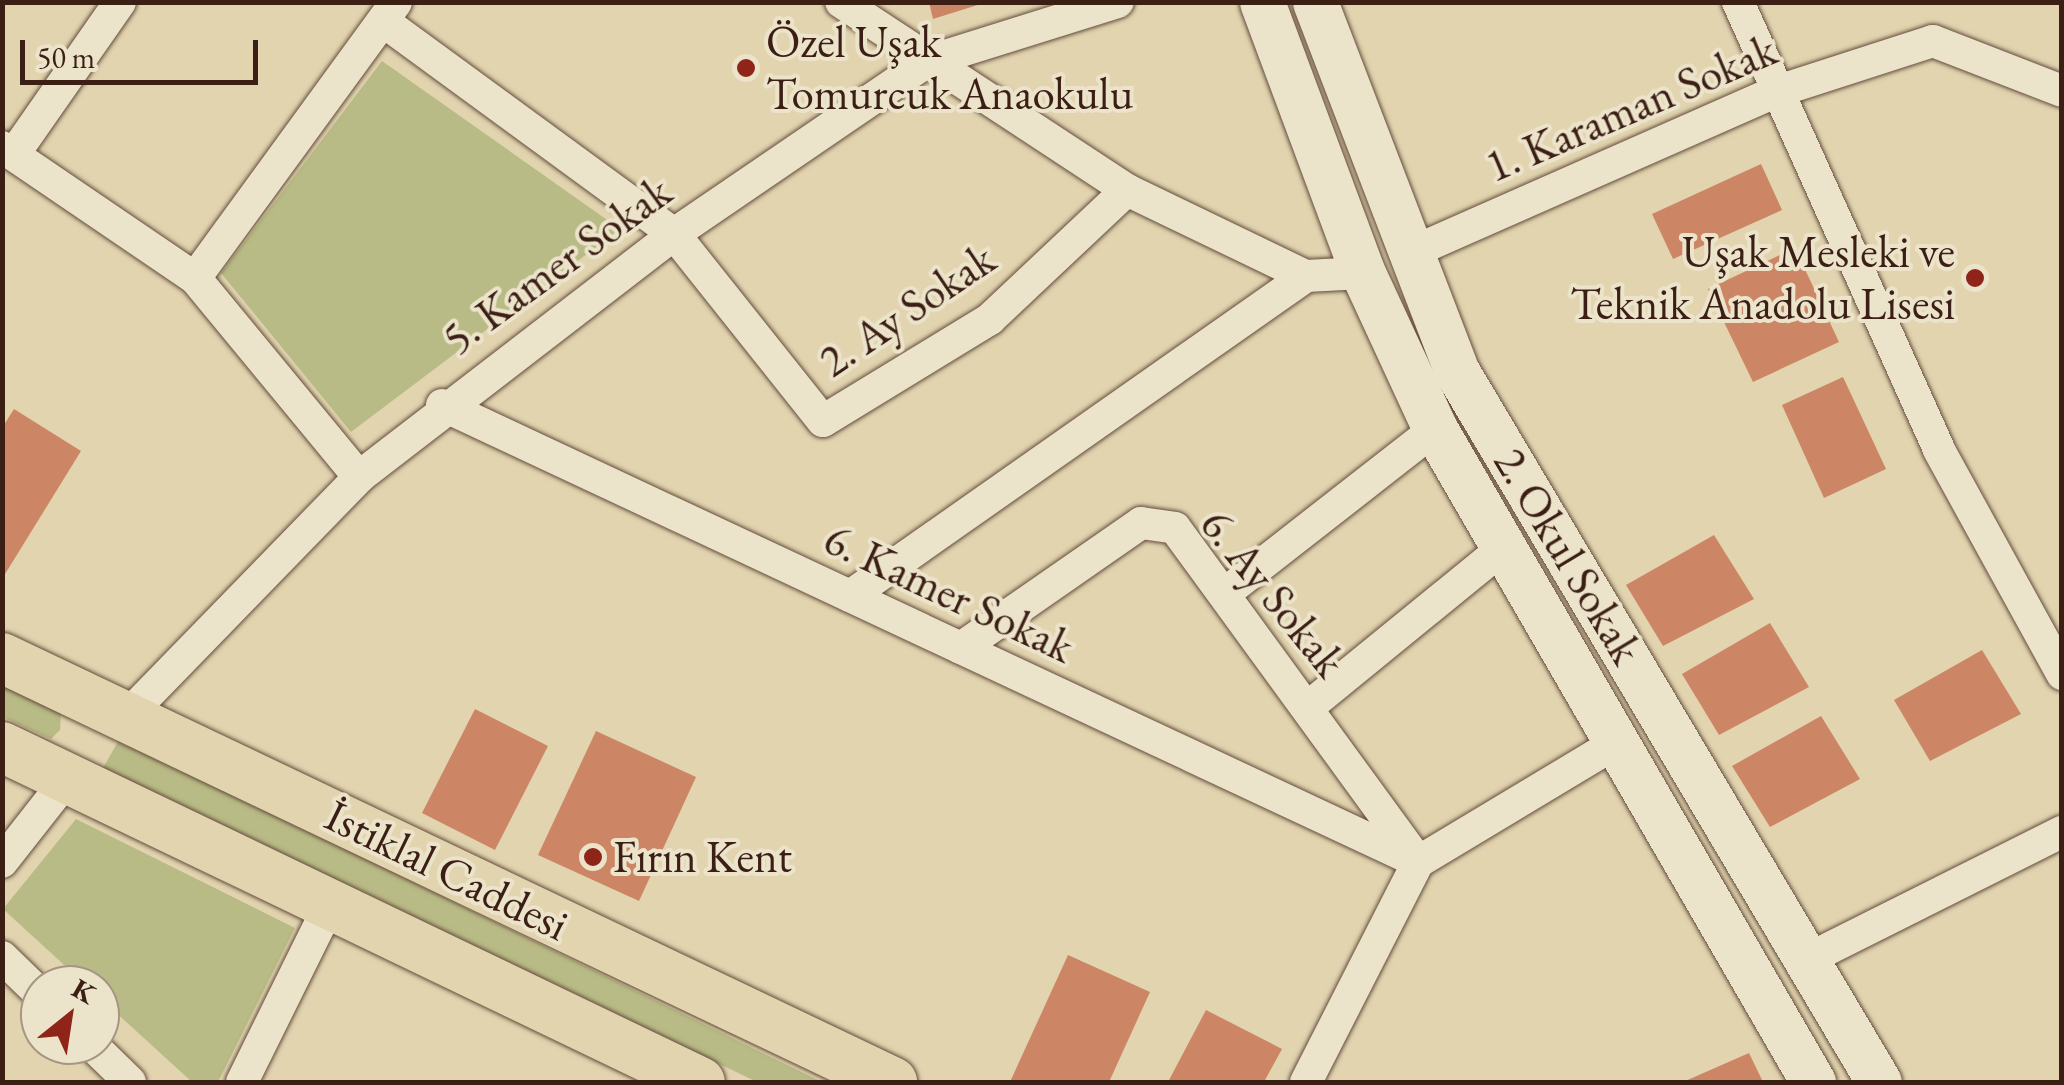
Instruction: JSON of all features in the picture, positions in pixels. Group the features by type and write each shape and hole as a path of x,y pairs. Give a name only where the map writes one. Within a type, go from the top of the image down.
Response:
{"main road":[{"name":"İstiklal Caddesi","path":"2,658 892,1082"},
{"path":"68,779 126,717"},
{"name":"İstiklal Caddesi","path":"2,747 685,1079"}],"street":[{"path":"120,2 8,150 196,278 359,477"},
{"path":"841,2 926,62 1127,190 1306,276 1364,273 1408,254"},
{"name":"5. Kamer Sokak","path":"126,717 359,477 442,405 674,234 926,62 1118,2"},
{"name":"2. Okul Sokak","path":"1262,2 1364,273 1434,429 1612,746 1812,1082"},
{"name":"2. Okul Sokak","path":"1315,2 1408,254 1456,370 1810,958 1879,1082"},
{"path":"1738,2 1774,92 1939,450 2062,674"},
{"path":"196,278 390,12 674,234"},
{"name":"1. Karaman Sokak","path":"1408,254 1774,92 1932,41 2062,91"},
{"name":"2. Ay Sokak","path":"674,234 824,421 990,318 1127,190"},
{"path":"850,596 1306,276"},
{"name":"6. Kamer Sokak","path":"442,405 1418,862"},
{"path":"1224,594 1434,429"},
{"name":"6. Ay Sokak","path":"961,648 1140,523 1175,528 1418,862"},
{"path":"1308,708 1503,548"},
{"path":"1306,1082 1418,862 1612,746"},
{"path":"2,862 68,779"},
{"path":"1757,986 2062,832"},
{"path":"242,1082 329,906"},
{"path":"2,957 20,975"}],"green space":[{"path":"382,61 620,229 351,432 221,273"},
{"path":"3,686 61,713 60,730 51,739 3,717"},
{"path":"119,740 822,1082 757,1082 103,768"},
{"path":"76,819 295,928 218,1082 192,1082 120,1016 120,965 64,965 3,909"}],"building":[{"path":"929,2 983,2 984,3 933,19"},
{"path":"1761,164 1782,210 1673,259 1652,214"},
{"path":"1795,248 1839,342 1753,382 1708,289"},
{"path":"1843,377 1886,469 1824,498 1782,405"},
{"path":"14,409 81,451 2,579 2,428"},
{"path":"1714,535 1754,599 1663,646 1626,585"},
{"path":"1770,623 1809,687 1719,735 1682,674"},
{"path":"1982,650 2021,714 1930,761 1894,700"},
{"path":"475,709 548,746 495,850 422,813"},
{"path":"1821,716 1860,779 1770,827 1732,766"},
{"path":"596,731 696,777 639,901 538,855"},
{"path":"1068,955 1150,992 1109,1082 1010,1082"},
{"path":"1206,1010 1282,1049 1264,1082 1168,1082"},
{"path":"1749,1053 1763,1082 1683,1082"}],"place":[{"name":"Özel Uşak Tomurcuk Anaokulu","path":"746,68"},
{"name":"Uşak Mesleki ve Teknik Anadolu Lisesi","path":"1975,278"},
{"name":"Fırın Kent","path":"593,857"}]}
